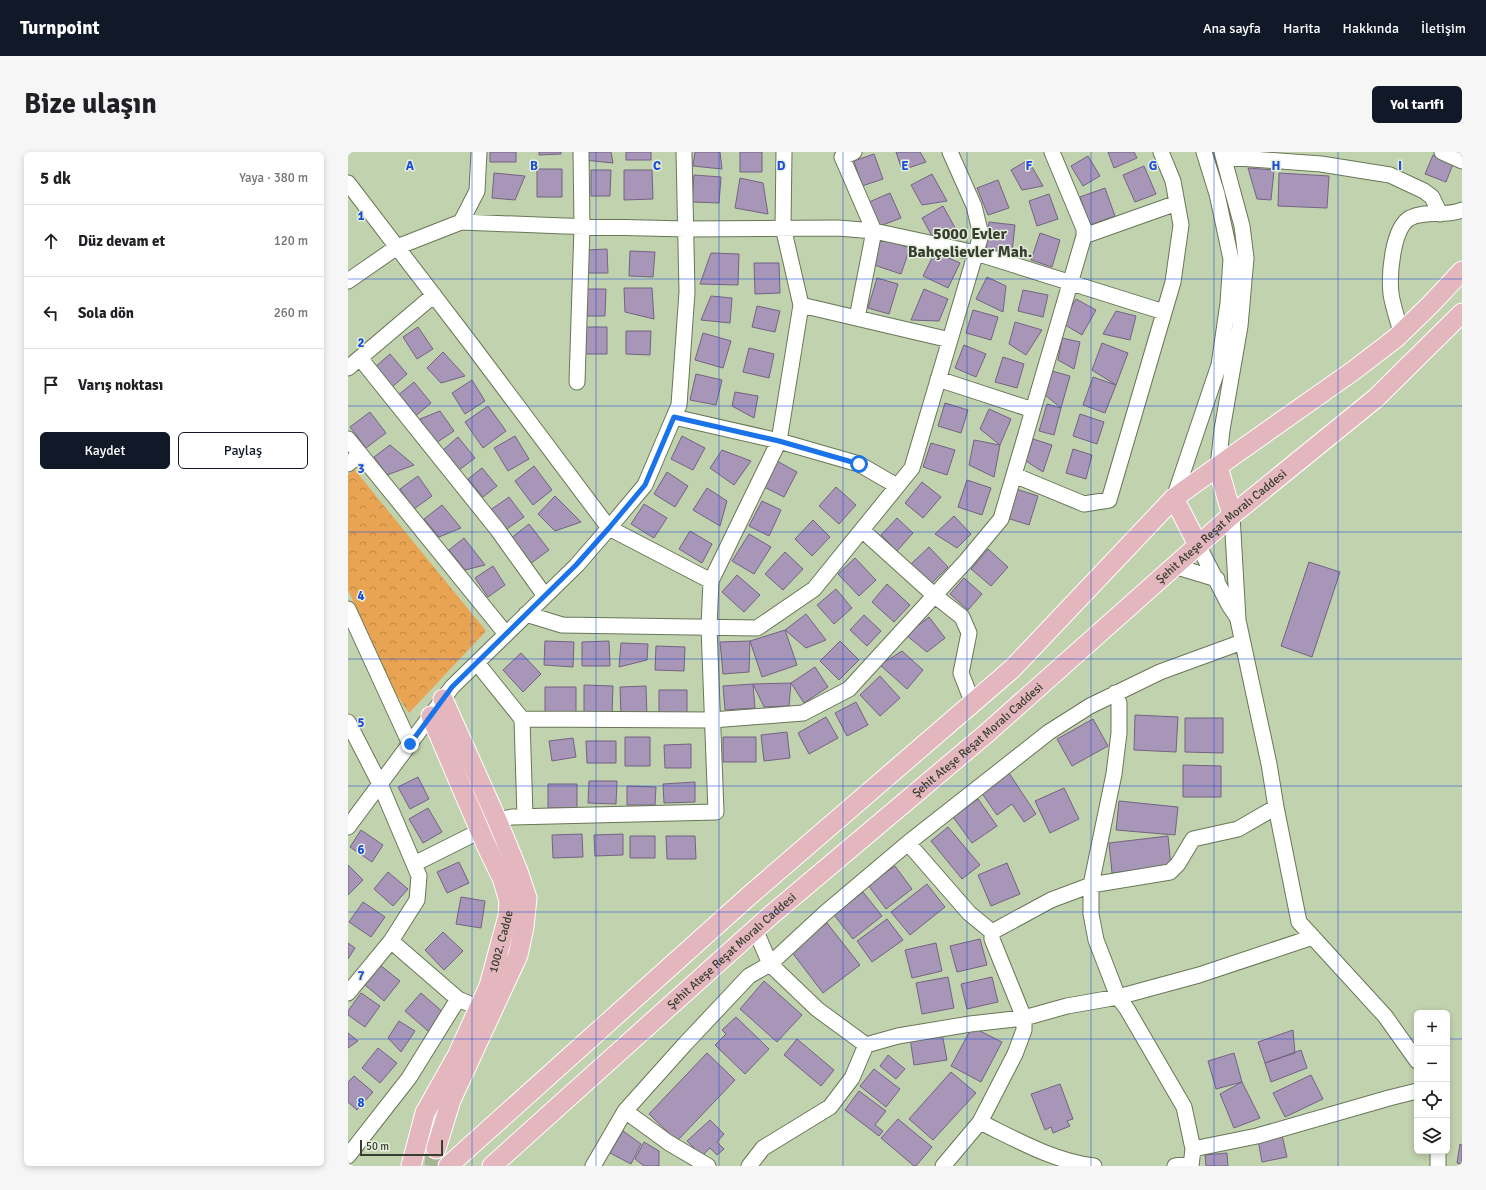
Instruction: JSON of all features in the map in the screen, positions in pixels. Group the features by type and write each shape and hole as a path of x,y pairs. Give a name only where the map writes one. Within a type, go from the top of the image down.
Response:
{"main road":[{"path":"448,1166 750,895 1012,669 1174,498 1353,371 1401,333 1431,304 1462,270"},
{"name":"Şehit Ateşe Reşat Moralı Caddesi","path":"492,1166 755,929 987,733 1198,545 1376,398 1462,313"},
{"path":"1218,467 1232,516"},
{"path":"1174,498 1198,545"},
{"name":"1002. Cadde","path":"411,1166 425,1113 457,1056 518,955 524,927 526,898 518,870 443,699"},
{"name":"1002. Cadde","path":"431,716 480,831 502,878 509,901 508,916 489,986 485,1011 451,1100 436,1149"},
{"path":"480,831 497,820"}],"street":[{"path":"461,222 477,191 479,152"},
{"path":"577,382 582,227 581,152"},
{"path":"348,827 452,687 576,565 645,485 679,406 687,292 684,152"},
{"path":"497,820 525,816 716,812 709,627 711,581 779,441 801,305 784,227 784,152"},
{"path":"854,152 842,157 874,231 857,318"},
{"path":"526,614 562,625 757,628 814,589 912,468 981,235 974,206 950,152"},
{"path":"522,719 712,720 803,713 849,689 966,561 1001,519 1084,236 1084,229 1052,152"},
{"path":"1014,475 1084,504 1109,500 1173,282 1182,225 1173,181 1161,152"},
{"path":"1174,498 1219,365 1228,303 1231,259 1218,194 1204,152"},
{"path":"1442,152 1462,161"},
{"path":"1218,467 1222,430 1240,326 1246,258 1242,226 1223,155 1323,158 1390,175 1424,191 1432,197 1440,214"},
{"path":"348,184 434,295 609,528 711,581"},
{"path":"1084,236 1178,203"},
{"path":"1401,333 1391,293 1395,242 1401,229 1411,218 1452,213 1462,210"},
{"path":"348,281 396,246 461,222 582,227 686,229 784,227 838,228 874,231 976,253 1164,312"},
{"path":"348,368 434,295"},
{"path":"801,305 950,340"},
{"path":"360,358 497,529 545,596"},
{"path":"938,379 1033,410"},
{"path":"674,417 779,441 859,464 897,486"},
{"path":"348,439 506,634"},
{"path":"348,464 360,454"},
{"path":"1232,516 1238,620 1269,764 1299,922 1385,1016 1414,1057"},
{"path":"862,530 934,595 962,617 969,633 960,673 973,704"},
{"path":"1198,545 1238,620"},
{"path":"1174,566 1217,579"},
{"path":"348,609 410,744"},
{"path":"593,1166 625,1111 749,976 770,964 825,913 908,843 1049,732 1090,706 1160,672 1242,642"},
{"path":"477,663 522,719 525,816"},
{"path":"1115,693 1119,704 1119,733 1114,774 1091,885 1091,914 1096,940 1118,997 1127,1008 1184,1107 1193,1149 1186,1166"},
{"path":"348,722 380,784 420,876 417,900 391,941 348,994"},
{"path":"992,932 1051,900 1091,885 1170,872 1178,864 1193,839 1238,829 1276,806"},
{"path":"414,864 480,831"},
{"path":"908,843 969,913 992,932"},
{"path":"755,929 770,964 816,1009 866,1045"},
{"path":"943,1166 980,1122 1015,1054 1024,1030 1024,1018 992,939 992,932"},
{"path":"866,1045 898,1036 970,1024 1024,1018 1067,1006 1118,997 1199,975 1313,938"},
{"path":"391,941 458,1000 485,1011"},
{"path":"348,1156 410,1078 458,1000"},
{"path":"749,1166 763,1148 830,1107 852,1078 866,1045"},
{"path":"1193,1149 1257,1136 1389,1098 1414,1093"},
{"path":"625,1111 669,1143 708,1166"},
{"path":"980,1122 1048,1155 1083,1165 1094,1166"},
{"path":"1438,1154 1438,1166"}],"green space":[{"path":"354,469 486,631 409,713 396,694 348,590 348,475"}],"building":[{"path":"490,152 516,152 516,162 490,162"},
{"path":"539,152 561,152 561,154 539,155"},
{"path":"585,152 611,152 613,163 584,160"},
{"path":"626,152 651,152 651,160 626,160"},
{"path":"695,152 720,152 722,169 693,166"},
{"path":"740,152 762,152 762,172 740,172"},
{"path":"896,152 920,152 926,162 902,170"},
{"path":"1108,152 1134,152 1137,158 1114,168"},
{"path":"874,154 883,179 862,186 854,161"},
{"path":"1433,155 1453,164 1446,182 1425,174"},
{"path":"1088,156 1100,176 1083,186 1071,166"},
{"path":"1028,160 1043,186 1022,190 1011,170"},
{"path":"1144,166 1156,194 1135,202 1123,175"},
{"path":"1248,168 1274,170 1271,200 1257,199"},
{"path":"537,169 562,169 562,197 537,197"},
{"path":"591,170 611,170 610,196 591,196"},
{"path":"624,170 652,170 653,199 624,200"},
{"path":"494,173 525,176 515,200 492,198"},
{"path":"1279,173 1329,176 1327,208 1278,206"},
{"path":"932,174 947,201 922,205 911,185"},
{"path":"694,175 721,177 719,203 692,202"},
{"path":"740,178 763,183 768,214 735,208"},
{"path":"998,180 1009,208 988,215 977,188"},
{"path":"1105,188 1115,216 1090,225 1080,197"},
{"path":"890,193 901,218 880,226 869,202"},
{"path":"1049,194 1058,219 1037,226 1029,201"},
{"path":"943,206 959,235 932,236 922,218"},
{"path":"989,222 1015,225 1012,252 986,249"},
{"path":"1040,233 1060,240 1052,267 1031,260"},
{"path":"880,238 910,248 901,274 871,264"},
{"path":"607,249 608,273 587,273 587,250"},
{"path":"630,251 655,252 653,277 629,276"},
{"path":"935,252 960,263 948,288 923,276"},
{"path":"711,253 739,254 738,285 700,284"},
{"path":"754,263 779,263 780,293 755,294"},
{"path":"987,277 1006,286 1003,312 976,299"},
{"path":"877,278 898,284 889,314 868,308"},
{"path":"624,288 652,288 654,319 625,312"},
{"path":"587,289 606,289 605,316 587,316"},
{"path":"924,289 948,299 939,321 911,320"},
{"path":"1023,290 1048,295 1043,317 1018,311"},
{"path":"711,296 732,298 730,323 701,320"},
{"path":"1076,299 1096,310 1082,335 1062,323"},
{"path":"757,306 780,311 775,332 752,327"},
{"path":"973,310 998,317 991,340 966,333"},
{"path":"1116,311 1136,316 1130,340 1103,334"},
{"path":"1015,322 1042,330 1026,355 1009,344"},
{"path":"418,327 433,349 417,359 403,337"},
{"path":"585,327 607,327 607,354 585,354"},
{"path":"626,331 651,331 650,355 626,354"},
{"path":"703,333 731,341 723,368 695,360"},
{"path":"1062,338 1080,342 1074,369 1058,360"},
{"path":"1102,343 1128,353 1116,385 1092,370"},
{"path":"964,345 986,354 976,377 955,368"},
{"path":"749,348 774,354 769,378 743,372"},
{"path":"443,352 465,376 441,383 427,368"},
{"path":"390,354 407,374 391,388 374,368"},
{"path":"1003,357 1024,364 1017,388 995,382"},
{"path":"1052,371 1070,376 1061,408 1045,395"},
{"path":"696,374 722,380 716,405 690,400"},
{"path":"1093,377 1116,385 1105,413 1083,405"},
{"path":"472,380 485,401 465,414 452,393"},
{"path":"414,382 431,403 413,418 396,397"},
{"path":"735,392 758,396 754,418 732,406"},
{"path":"945,403 968,410 961,433 938,426"},
{"path":"1047,404 1061,408 1054,435 1039,431"},
{"path":"488,406 506,431 483,448 465,422"},
{"path":"989,409 1011,419 1000,445 980,429"},
{"path":"440,411 454,431 436,443 420,419"},
{"path":"370,412 386,433 366,448 350,427"},
{"path":"1080,414 1104,422 1097,444 1073,436"},
{"path":"515,436 529,459 508,471 494,448"},
{"path":"682,436 705,448 693,470 671,459"},
{"path":"458,437 475,458 459,470 443,450"},
{"path":"1033,439 1052,445 1043,472 1026,461"},
{"path":"974,440 1000,445 994,477 969,465"},
{"path":"931,443 955,450 947,475 923,467"},
{"path":"390,445 414,465 387,475 374,457"},
{"path":"1073,449 1092,455 1086,479 1066,473"},
{"path":"722,450 751,461 734,485 710,468"},
{"path":"777,461 797,472 784,497 764,487"},
{"path":"534,466 552,490 533,505 515,481"},
{"path":"482,468 497,486 483,497 468,479"},
{"path":"667,472 688,486 675,507 654,494"},
{"path":"418,476 432,496 414,509 400,489"},
{"path":"967,480 991,488 982,515 958,507"},
{"path":"922,482 941,497 923,518 905,503"},
{"path":"836,487 856,505 839,524 819,506"},
{"path":"707,488 727,501 720,526 693,510"},
{"path":"1016,489 1038,496 1029,525 1007,518"},
{"path":"555,496 581,522 555,531 538,514"},
{"path":"509,497 524,517 504,531 489,511"},
{"path":"762,501 781,510 769,536 749,526"},
{"path":"644,504 667,518 654,538 631,524"},
{"path":"442,505 461,528 439,537 424,519"},
{"path":"954,516 971,534 957,548 935,534"},
{"path":"897,518 913,533 897,551 881,535"},
{"path":"813,520 830,537 812,556 795,539"},
{"path":"529,524 549,550 530,564 510,539"},
{"path":"690,531 712,544 702,563 679,549"},
{"path":"749,534 771,547 754,574 732,561"},
{"path":"464,538 485,565 465,570 449,550"},
{"path":"929,547 948,567 931,584 911,564"},
{"path":"988,549 1008,567 991,586 971,569"},
{"path":"785,552 803,569 783,590 765,574"},
{"path":"855,558 876,580 859,596 838,574"},
{"path":"1309,562 1340,572 1312,657 1281,646"},
{"path":"493,566 505,585 488,597 475,578"},
{"path":"737,575 760,595 744,612 722,592"},
{"path":"964,578 982,594 968,610 950,594"},
{"path":"887,584 910,605 894,622 872,602"},
{"path":"836,589 852,608 834,624 817,605"},
{"path":"806,614 826,640 806,648 785,630"},
{"path":"864,615 881,631 867,646 850,630"},
{"path":"929,617 945,638 927,652 906,635"},
{"path":"785,630 797,665 762,677 750,641"},
{"path":"545,641 574,642 573,667 544,665"},
{"path":"609,641 610,666 582,666 582,642"},
{"path":"750,641 749,672 723,674 720,642"},
{"path":"840,641 859,660 839,680 820,661"},
{"path":"621,643 648,644 647,660 619,667"},
{"path":"656,646 685,647 684,671 655,670"},
{"path":"902,651 923,670 907,689 880,665"},
{"path":"521,653 541,674 523,692 503,670"},
{"path":"815,667 828,687 804,703 791,683"},
{"path":"880,676 900,698 880,716 860,695"},
{"path":"791,683 789,706 764,707 753,684"},
{"path":"753,684 755,708 725,710 723,686"},
{"path":"584,685 613,686 612,715 584,715"},
{"path":"646,686 647,716 621,717 620,687"},
{"path":"545,687 576,687 576,714 545,714"},
{"path":"659,690 687,690 687,713 659,713"},
{"path":"856,702 868,725 847,736 835,713"},
{"path":"1135,715 1178,717 1176,752 1134,750"},
{"path":"826,717 838,738 809,754 798,733"},
{"path":"1185,718 1223,718 1223,753 1185,752"},
{"path":"1093,719 1108,746 1072,766 1057,739"},
{"path":"787,732 790,758 764,761 761,735"},
{"path":"625,737 650,737 650,766 625,766"},
{"path":"723,737 756,737 756,762 723,762"},
{"path":"573,738 576,757 552,761 549,741"},
{"path":"586,741 616,741 616,763 587,763"},
{"path":"691,744 691,768 665,768 664,745"},
{"path":"1183,765 1221,766 1221,797 1183,797"},
{"path":"1009,773 1036,814 1024,822 1012,804 997,815 981,792"},
{"path":"418,777 429,799 410,809 398,787"},
{"path":"589,781 617,781 616,804 588,803"},
{"path":"695,782 695,802 664,803 663,784"},
{"path":"548,784 577,784 577,808 548,808"},
{"path":"627,786 656,787 655,805 627,805"},
{"path":"1064,788 1079,819 1050,833 1035,801"},
{"path":"978,799 997,826 972,843 953,817"},
{"path":"1119,801 1178,807 1175,835 1116,830"},
{"path":"428,808 442,832 423,843 409,819"},
{"path":"948,827 980,865 962,879 931,841"},
{"path":"361,830 383,845 372,862 350,847"},
{"path":"582,834 583,857 553,858 552,835"},
{"path":"623,834 623,855 595,856 594,835"},
{"path":"630,836 655,836 655,858 630,858"},
{"path":"666,836 695,836 696,859 667,859"},
{"path":"1168,836 1171,866 1112,873 1109,843"},
{"path":"459,862 469,883 447,893 437,872"},
{"path":"1007,863 1020,894 991,906 978,875"},
{"path":"348,865 363,880 348,895"},
{"path":"895,866 912,889 886,909 868,885"},
{"path":"388,872 408,889 393,906 374,889"},
{"path":"927,884 945,907 910,935 891,912"},
{"path":"863,892 882,916 853,939 834,915"},
{"path":"461,897 485,901 481,928 456,924"},
{"path":"363,902 385,917 371,937 349,922"},
{"path":"887,919 903,940 872,962 857,941"},
{"path":"827,923 860,965 823,993 791,951"},
{"path":"443,932 463,951 444,970 425,950"},
{"path":"980,939 987,965 957,972 950,946"},
{"path":"348,943 355,948 348,959"},
{"path":"936,943 942,971 912,978 905,950"},
{"path":"380,965 400,981 384,1001 365,985"},
{"path":"948,977 954,1008 922,1014 916,983"},
{"path":"992,977 998,1002 967,1009 961,984"},
{"path":"764,981 802,1015 777,1042 740,1009"},
{"path":"361,993 380,1006 365,1027 348,1015 348,1011"},
{"path":"421,993 444,1013 428,1031 405,1011"},
{"path":"736,1017 769,1049 745,1074 715,1045 726,1034 722,1030"},
{"path":"399,1021 415,1031 401,1052 388,1038"},
{"path":"972,1027 1002,1042 981,1082 951,1066"},
{"path":"1293,1030 1295,1053 1265,1063 1258,1042"},
{"path":"348,1033 358,1041 348,1048"},
{"path":"942,1033 947,1060 914,1065 910,1038"},
{"path":"797,1039 834,1070 821,1086 784,1055"},
{"path":"378,1048 397,1063 380,1083 362,1068"},
{"path":"1301,1050 1307,1068 1271,1082 1265,1063"},
{"path":"707,1053 735,1080 677,1141 649,1114"},
{"path":"1234,1053 1242,1082 1216,1089 1208,1061"},
{"path":"888,1055 905,1069 896,1079 880,1066"},
{"path":"874,1069 900,1089 886,1107 860,1086"},
{"path":"951,1072 976,1093 933,1140 909,1119"},
{"path":"1311,1075 1323,1099 1285,1117 1273,1093"},
{"path":"354,1076 373,1092 357,1110 348,1102 348,1082"},
{"path":"1242,1082 1260,1118 1234,1128 1220,1094"},
{"path":"1060,1084 1073,1119 1067,1121 1070,1126 1053,1133 1051,1127 1045,1130 1031,1094"},
{"path":"859,1091 886,1111 875,1125 883,1131 879,1136 845,1110"},
{"path":"898,1119 932,1147 916,1166 914,1166 881,1138"},
{"path":"710,1120 724,1134 717,1142 724,1149 717,1155 710,1148 702,1156 687,1141"},
{"path":"623,1131 641,1144 631,1164 610,1153"},
{"path":"1282,1135 1287,1157 1262,1162 1258,1140"},
{"path":"644,1142 659,1151 659,1166 644,1166 635,1159"},
{"path":"1460,1144 1462,1145 1462,1164 1457,1163"},
{"path":"1227,1153 1228,1166 1206,1166 1205,1155"}],"tunnel":[{"path":"434,1166 436,1149"}],"district":[{"name":"5000 Evler Bahçelievler Mah.","path":"970,242"}],"route":[{"path":"410,744 452,687 576,565 645,485 674,417 779,441 859,464"}]}
